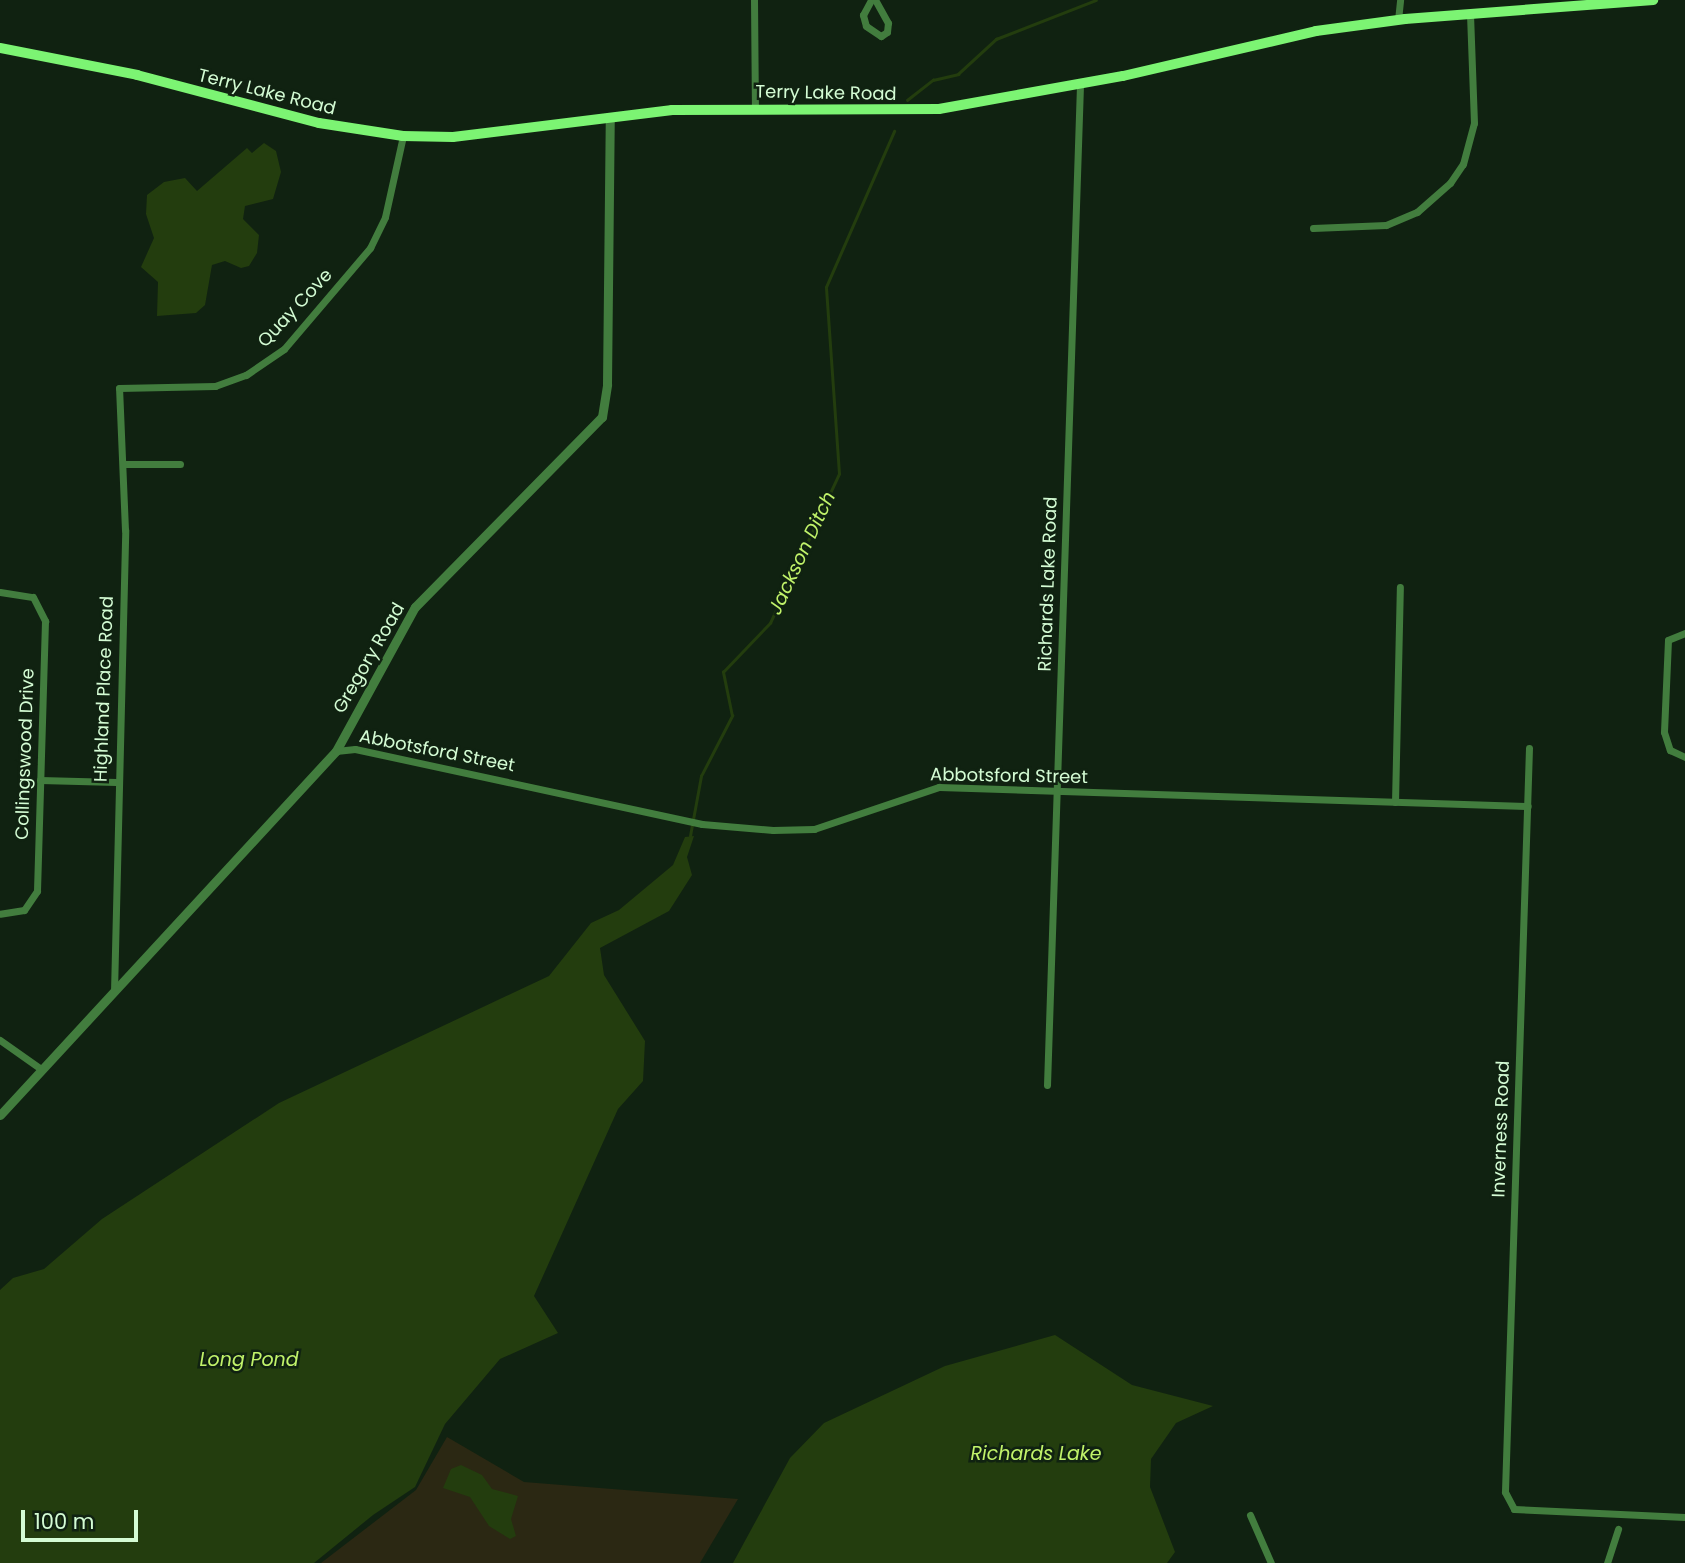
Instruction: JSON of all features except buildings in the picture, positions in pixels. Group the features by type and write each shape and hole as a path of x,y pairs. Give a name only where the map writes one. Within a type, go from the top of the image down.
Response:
{"main road":[{"name":"Terry Lake Road","path":"0,48 137,75 319,123 403,136 481,135 610,117 755,106 939,109 1080,84 1316,31 1398,20 1653,0"}],"street":[{"path":"754,0 755,106"},
{"path":"873,0 888,23 887,32 881,36 866,26 863,16 873,0"},
{"path":"1398,20 1400,0"},
{"path":"1313,228 1387,225 1417,212 1450,183 1463,164 1474,122 1470,15"},
{"name":"Richards Lake Road","path":"1047,1085 1080,84"},
{"name":"Gregory Road","path":"0,1115 336,751 415,607 602,417 607,384 610,117"},
{"name":"Quay Cove","path":"119,388 215,386 246,375 284,349 370,248 385,217 403,136"},
{"name":"Highland Place Road","path":"114,992 116,782 125,464 119,388"},
{"path":"125,464 180,464"},
{"path":"1395,802 1400,587"},
{"name":"Collingswood Drive","path":"0,592 28,594 38,602 45,621 37,891 28,906 14,914 0,914"},
{"path":"1685,633 1668,640 1664,732 1670,750 1685,757"},
{"name":"Inverness Road","path":"1529,748 1505,1492 1514,1509 1685,1517"},
{"name":"Abbotsford Street","path":"336,751 355,749 702,824 814,829 939,787 1057,793 1528,806"},
{"path":"40,780 116,782"},
{"path":"0,1040 41,1069"},
{"path":"1250,1516 1271,1563"},
{"path":"1607,1563 1618,1529"}],"shaded area":[{"path":"447,1437 524,1482 738,1499 700,1563 321,1563 416,1490"}],"water":[{"path":"264,143 276,151 281,172 273,199 245,206 243,219 259,235 257,253 249,266 241,268 225,261 212,265 205,305 196,313 157,316 158,282 141,267 154,238 146,214 147,195 164,182 185,178 197,191 247,148 252,153"},
{"name":"Long Pond","path":"694,836 687,857 692,875 669,911 600,948 604,975 645,1041 643,1081 618,1109 534,1296 558,1333 500,1359 445,1424 415,1487 373,1515 314,1563 0,1563 0,1290 13,1278 44,1269 102,1219 279,1103 549,976 591,923 619,910 673,865 685,837"},
{"name":"Richards Lake","path":"1055,1335 1132,1385 1213,1406 1176,1423 1151,1459 1150,1487 1175,1552 1167,1563 733,1563 790,1458 824,1423 945,1366"},
{"path":"461,1465 482,1475 492,1489 518,1496 511,1519 516,1536 510,1539 489,1526 470,1497 443,1488 451,1469"}],"waterway":[{"name":"Jackson Ditch","path":"907,100 933,80 958,74 996,39 1096,0"},
{"name":"Jackson Ditch","path":"690,836 701,776 732,716 723,672 770,623 839,474 826,287 894,131"}]}
